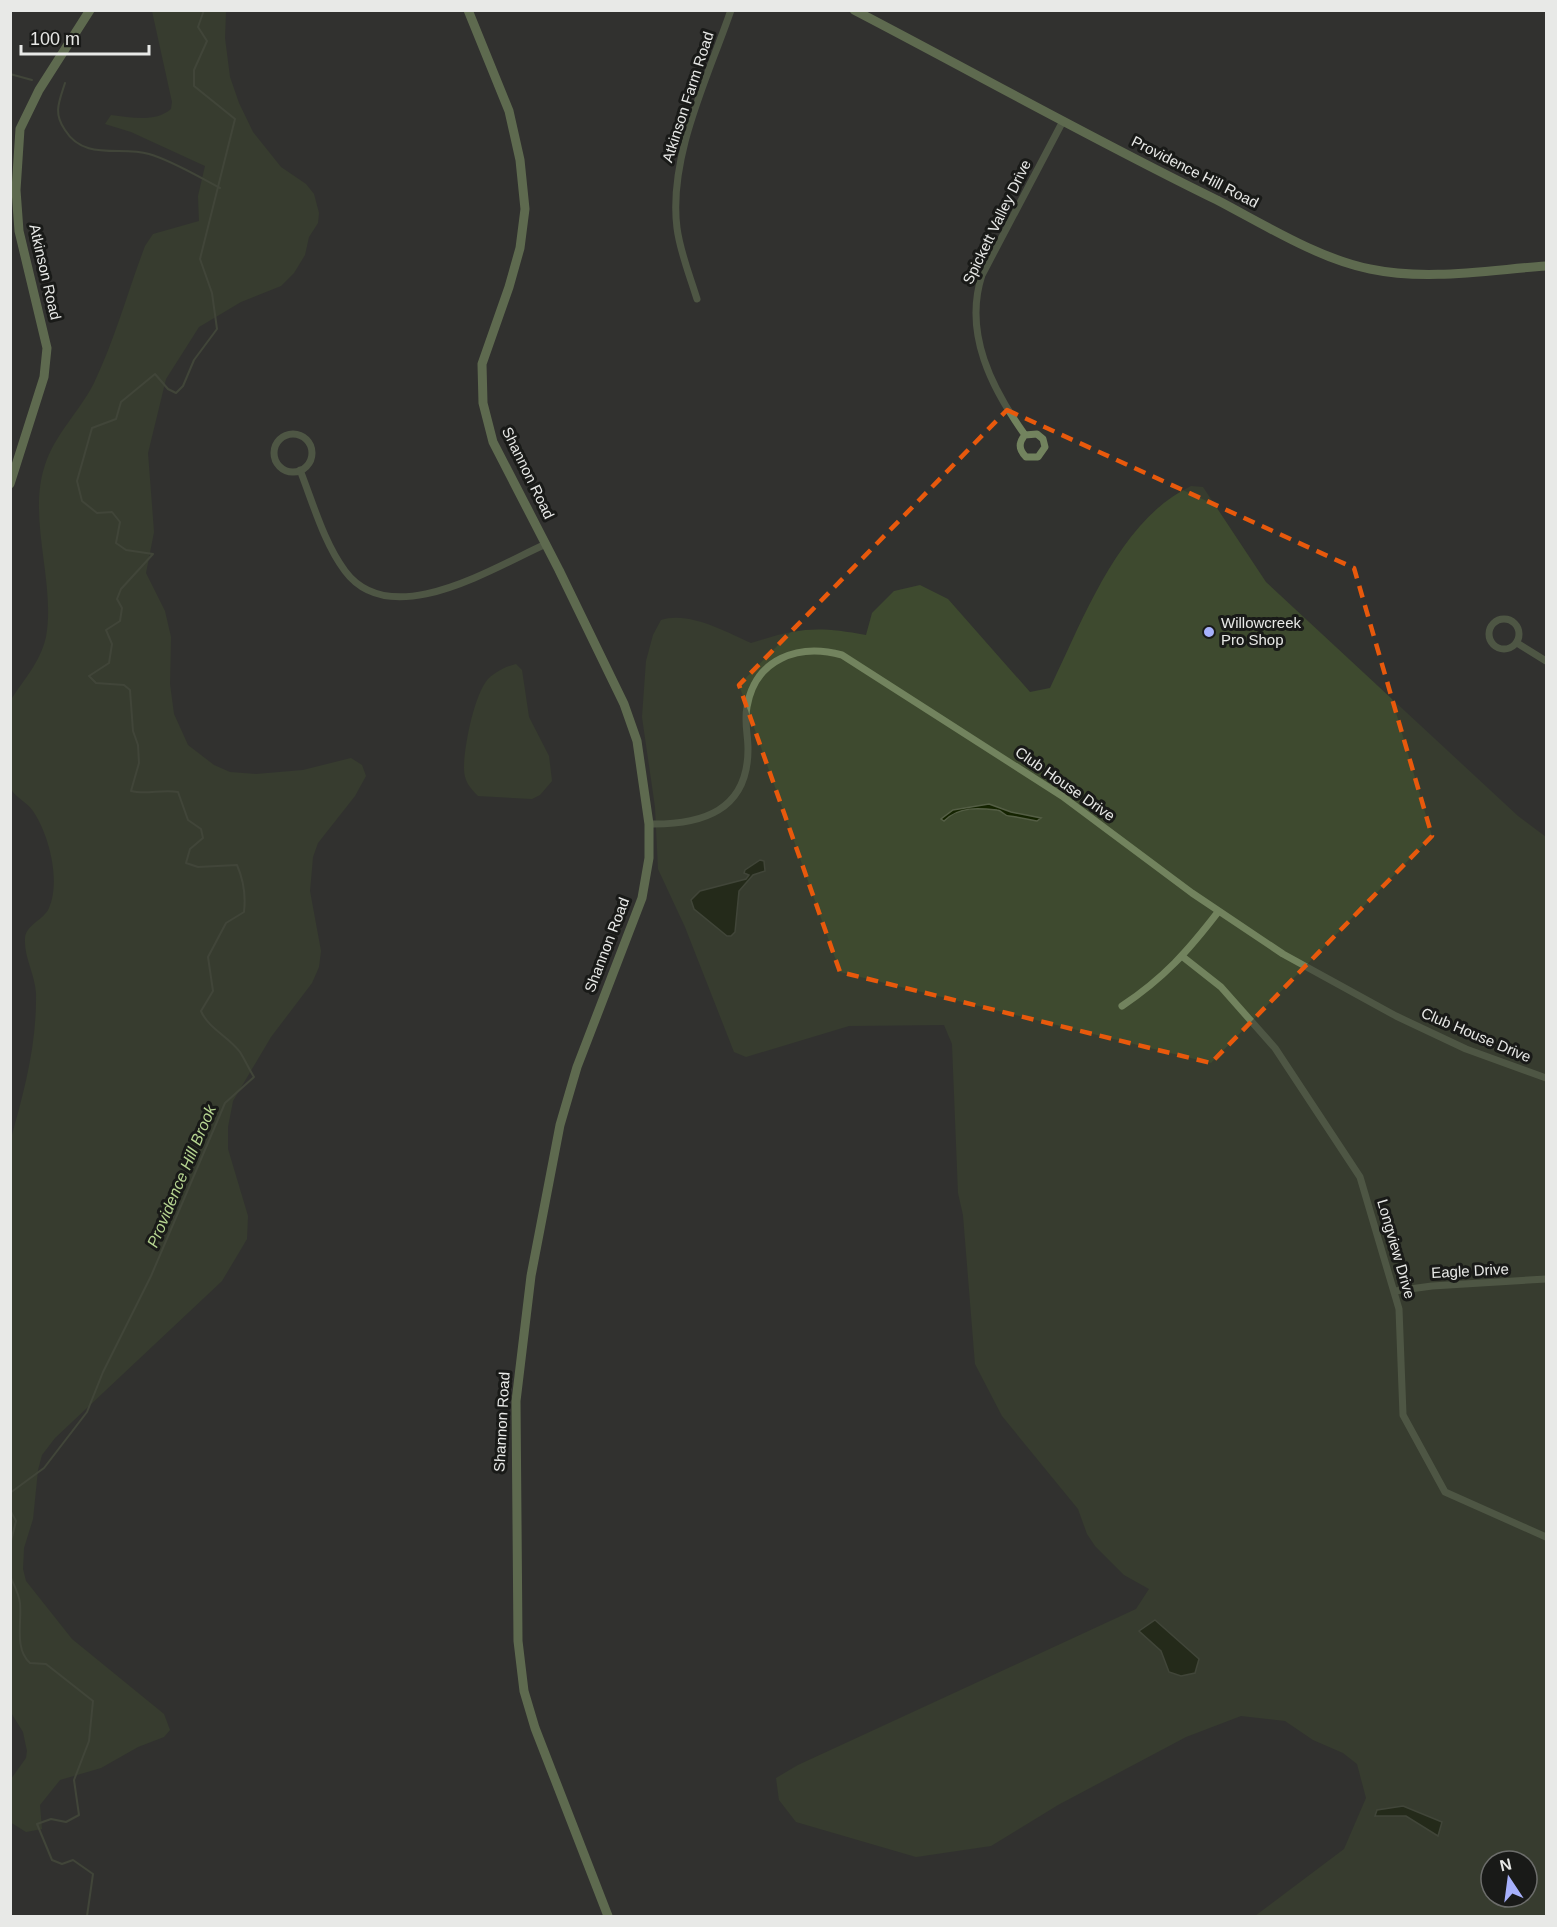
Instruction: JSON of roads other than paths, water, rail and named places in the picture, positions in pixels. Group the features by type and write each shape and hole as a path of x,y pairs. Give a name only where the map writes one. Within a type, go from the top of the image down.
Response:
{"street":[{"name":"Atkinson Road","path":"10,484 44,377 47,348 19,231 14,150 20,129 39,90 90,10"},
{"name":"Shannon Road","path":"468,10 509,111 520,160 525,209 520,248 482,364 483,403 494,442 546,544 631,722 643,770 649,824 649,858 642,898 577,1067 560,1125 531,1276 516,1401 518,1641 524,1690 535,1728 608,1917"},
{"name":"Atkinson Farm Road","path":"697,299 677,230 676,179 685,142 731,10"},
{"name":"Providence Hill Road","path":"854,10 1063,121 1294,239 1360,267 1391,273 1429,274 1546,266"},
{"name":"Spickett Valley Drive","path":"1025,435 1005,404 982,353 974,314 976,294 982,275 1063,121"},
{"path":"285,435 303,436 311,445 312,457 300,470 288,471 275,457 276,444 285,435"},
{"path":"300,470 335,556 346,573 379,594 395,598 428,595 546,544"},
{"path":"1501,619 1513,621 1520,631 1517,642 1509,648 1496,647 1490,639 1491,626 1501,619"},
{"path":"1517,642 1546,660"},
{"name":"Club House Drive","path":"649,824 688,823 709,817 726,805 738,790 746,770 746,709 752,690 762,673 776,661 794,652 822,650 842,655 1053,789 1218,912 1317,974 1396,1016 1466,1049 1546,1078"},
{"path":"1122,1006 1163,977 1183,957 1218,912"},
{"name":"Longview Drive","path":"1183,957 1221,987 1275,1048 1354,1165 1366,1191 1399,1310 1403,1414 1445,1492 1546,1538"},
{"name":"Eagle Drive","path":"1395,1291 1442,1285 1546,1279"}],"waterway":[{"name":"Providence Hill Brook","path":"10,1493 44,1468 87,1412 103,1372 151,1276 225,1103 254,1077 240,1052 208,1022 201,1011 213,991 208,957 226,923 244,912 244,888 237,865 198,867 186,863 190,849 203,838 201,829 188,820 178,792 131,791 139,763 138,745 133,731 130,690 124,685 96,683 89,676 109,663 112,644 106,630 120,621 122,608 117,599 121,589 153,554 126,550 116,543 120,522 112,512 97,513 82,501 77,481 92,428 116,419 121,402 155,374 168,389 176,393 183,386 194,360 217,329 212,293 200,259 235,119 194,86 194,70 207,41 198,27 204,10"},
{"path":"10,74 32,80"},
{"path":"65,83 58,113 61,124 73,140 92,149 149,154 220,188"},
{"name":"Providence Hill Brook","path":"10,1510 16,1521 10,1545"},
{"name":"Providence Hill Brook","path":"10,1576 19,1600 20,1643 25,1657 30,1663 46,1664 93,1701 89,1741 74,1780 79,1815 66,1822 51,1819 37,1824 52,1860 62,1864 73,1860 93,1874 87,1916"}],"place":[{"name":"Willowcreek Pro Shop","path":"1209,632"}]}
